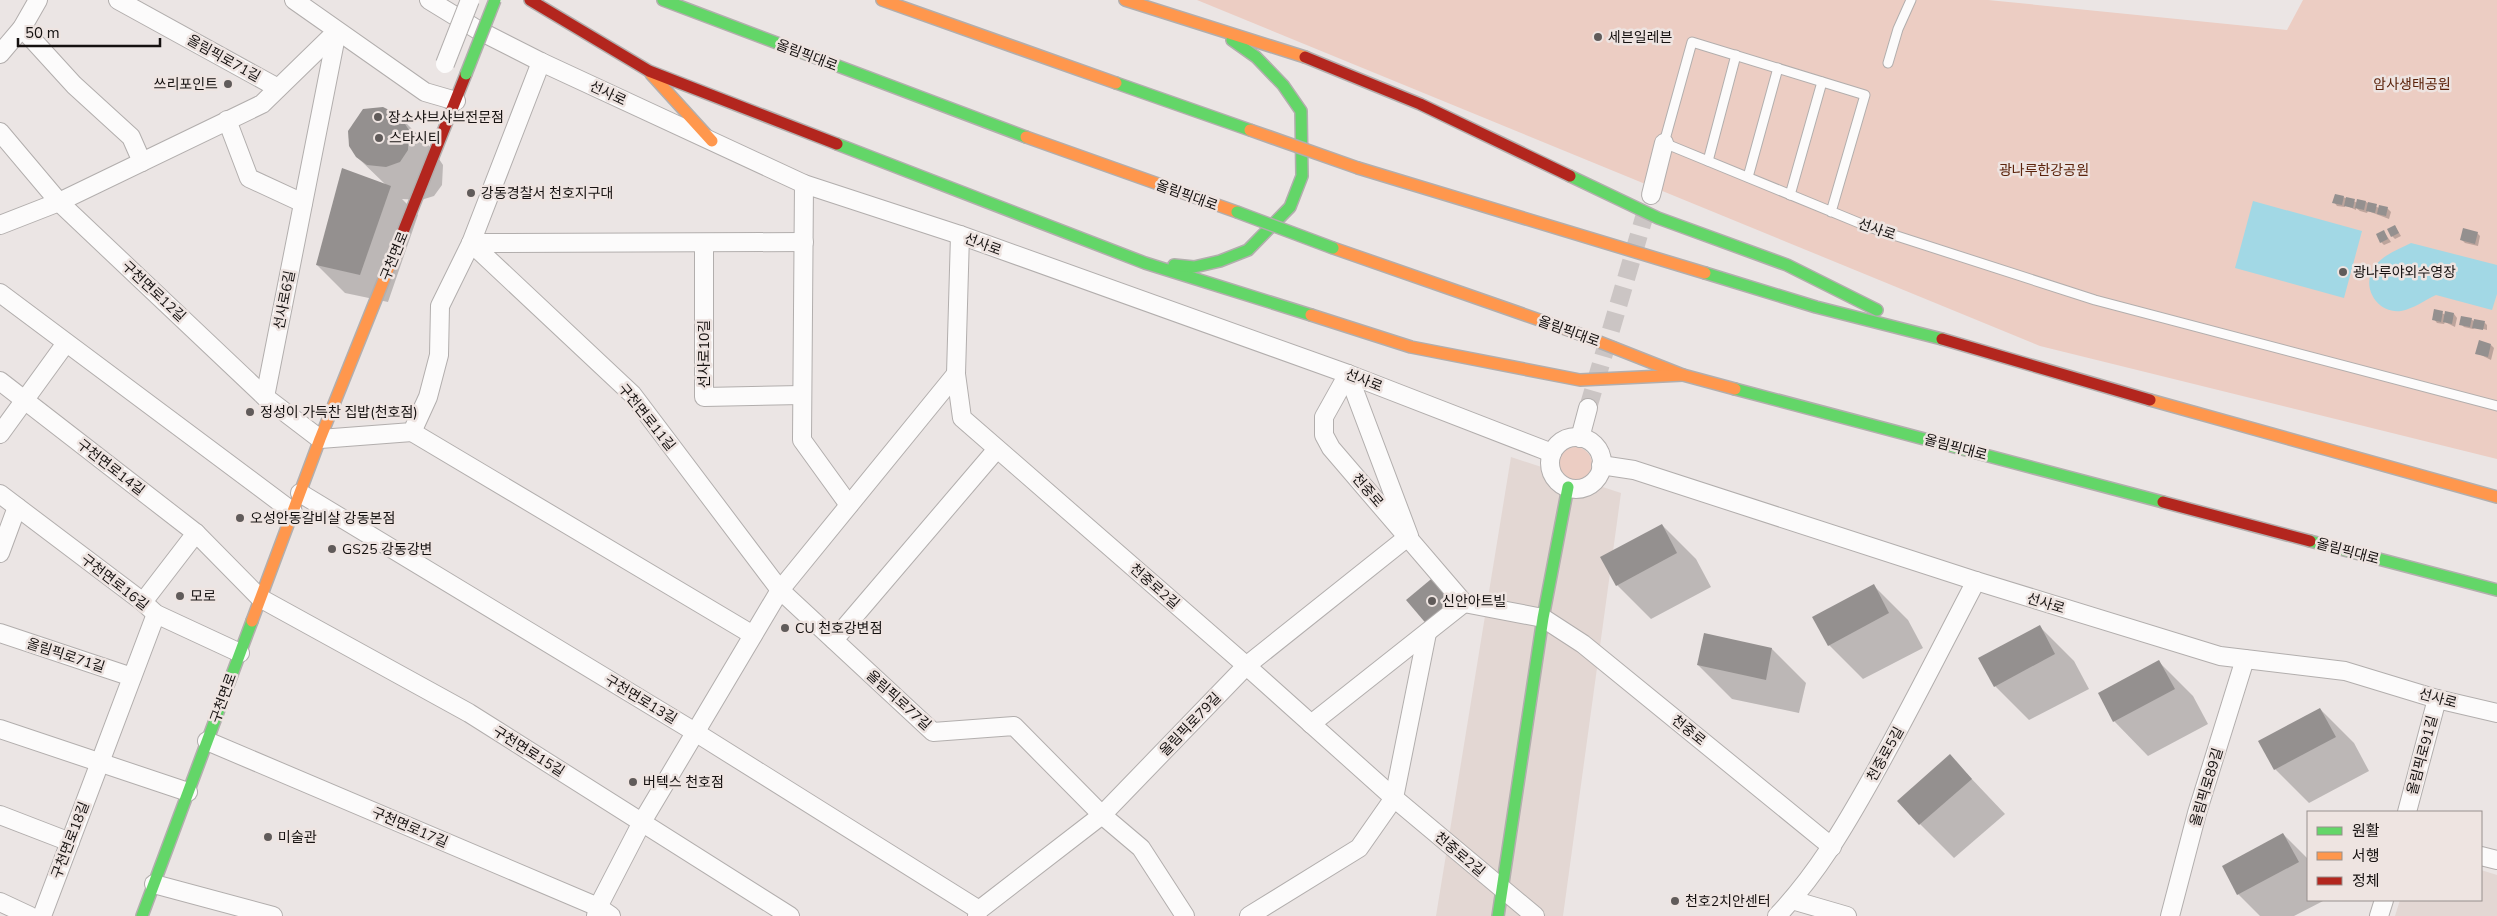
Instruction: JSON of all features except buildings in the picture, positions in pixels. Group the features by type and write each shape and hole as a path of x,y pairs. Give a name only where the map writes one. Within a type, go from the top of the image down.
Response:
{"main road":[{"name":"구천면로","path":"142,916 320,439 495,0"},
{"name":"올림픽대로","path":"663,0 1043,144 1574,332 1683,375 2497,590"},
{"path":"882,0 1358,168 1816,307 1918,332 2098,385 2497,497"},
{"path":"900,0 931,16"},
{"path":"1125,0 1287,50 1420,104 1658,218 1787,265 1918,332"},
{"path":"530,1 649,71 1145,263 1411,347 1580,380 1683,375"},
{"path":"1145,263 1194,267 1220,261 1248,250 1290,207 1302,176 1301,111 1283,84 1256,57 1217,28"},
{"path":"649,71 712,141"},
{"path":"1498,916 1543,618 1568,487"}],"street":[{"path":"0,54 22,28 38,0"},
{"name":"올림픽로71길","path":"118,0 278,88"},
{"path":"294,0 425,92 456,101"},
{"name":"선사로","path":"429,0 478,30 541,62 804,184 960,236 1348,374 1552,453"},
{"path":"445,64 470,0"},
{"path":"22,28 74,85 131,137 142,162"},
{"name":"올림픽로71길","path":"0,225 59,202 262,104 337,31"},
{"name":"선사로6길","path":"265,397 337,31"},
{"path":"412,432 428,397 439,355 440,306 471,243 541,62"},
{"path":"227,120 249,178 303,203"},
{"name":"구천면로12길","path":"0,132 59,202 265,397 320,439"},
{"path":"1650,196 1664,143"},
{"path":"804,184 802,440 849,505"},
{"name":"천중로2길","path":"960,236 956,374 962,418 1394,798 1535,916"},
{"path":"471,243 804,242"},
{"name":"구천면로11길","path":"471,243 632,394 780,590"},
{"name":"선사로10길","path":"704,243 704,397 802,395"},
{"path":"0,293 293,512"},
{"path":"0,434 66,343"},
{"path":"602,913 642,822 780,590 956,374"},
{"path":"1348,374 1408,536"},
{"name":"천중로","path":"1348,374 1324,418 1324,435 1331,448 1464,603 1543,618 1583,644 1832,848"},
{"name":"구천면로14길","path":"0,381 196,533 260,598"},
{"path":"1580,438 1588,408"},
{"path":"320,439 412,432 753,635"},
{"path":"1567,438 1580,438 1592,443 1598,449 1601,466 1599,474 1588,486 1580,488 1568,487 1557,481 1552,474 1550,466 1552,453 1560,442 1567,438"},
{"path":"834,640 997,449"},
{"name":"선사로","path":"1601,466 1634,470 1976,581 2220,656 2345,671 2437,699 2497,714"},
{"name":"구천면로13길","path":"300,493 695,732 978,913"},
{"name":"구천면로16길","path":"0,494 150,608 240,653"},
{"path":"2,544 17,507"},
{"path":"150,608 196,533"},
{"name":"올림픽로79길","path":"978,913 1102,815 1246,666 1408,536"},
{"name":"천중로5길","path":"1777,916 1792,900 1832,848 1895,738 1976,581"},
{"name":"올림픽로77길","path":"780,590 933,732 1014,726 1102,815 1141,848 1185,916"},
{"name":"구천면로15길","path":"260,598 469,713 790,916"},
{"path":"1311,724 1464,603"},
{"name":"구천면로18길","path":"42,916 132,677 150,608"},
{"path":"1250,916 1359,848 1394,798 1427,633"},
{"name":"올림픽로71길","path":"0,634 132,677"},
{"name":"올림픽로89길","path":"2170,916 2197,813 2245,659"},
{"name":"올림픽로91길","path":"2407,811 2437,699"},
{"path":"0,729 188,792"},
{"name":"구천면로17길","path":"207,741 602,913"},
{"path":"0,815 70,842"},
{"path":"2482,856 2497,860"},
{"path":"154,884 273,916"},
{"path":"1792,900 1847,916"},
{"path":"2379,916 2384,901"},
{"path":"0,902 30,916"}],"lane":[{"path":"1888,63 1898,29 1911,0"},
{"path":"1664,143 1692,42 1865,95 1831,212"},
{"path":"1708,161 1736,56"},
{"path":"1748,177 1778,68"},
{"path":"1790,195 1822,82"},
{"name":"선사로","path":"1664,143 1869,227 2095,300 2497,406"}],"shaded area":[{"path":"1511,457 1621,493 1563,916 1436,916"},
{"path":"2482,870 2497,875 2497,916 2395,916 2400,901 2482,901"}],"green space":[{"name":"광나루한강공원","path":"1197,0 1988,0 2287,30 2303,0 2497,0 2497,459 2040,346"},
{"path":"1575,447 1587,452 1592,464 1587,476 1575,481 1563,476 1558,464 1563,452"}],"water":[{"path":"2253,201 2362,231 2344,298 2235,268"},
{"path":"2411,243 2497,265 2497,294 2492,310 2436,295 2401,311 2392,311 2384,308 2373,297 2369,281 2371,274 2375,266 2382,259"}],"tunnel":[{"path":"1588,408 1648,204"}],"traffic: fast":[{"path":"466,74 495,0"},
{"path":"663,0 1026,137"},
{"path":"1174,265 1194,267 1220,261 1248,250 1290,207 1302,176 1301,111 1283,85 1256,57 1232,40"},
{"path":"1116,83 1250,130"},
{"path":"837,144 1145,263 1311,315"},
{"path":"1570,176 1658,218 1787,265 1877,310"},
{"path":"1237,212 1333,248"},
{"path":"1705,273 1816,307 1942,339"},
{"path":"1735,389 2163,502"},
{"path":"1498,916 1543,618 1568,487"},
{"path":"2310,541 2497,590"},
{"path":"142,916 252,621"}],"traffic: slow":[{"path":"882,0 1116,83"},
{"path":"1125,0 1305,57"},
{"path":"651,74 712,141"},
{"path":"1250,130 1358,168"},
{"path":"1026,137 1237,212"},
{"path":"1358,168 1705,273"},
{"path":"1333,248 1574,332 1683,375 1735,389"},
{"path":"252,621 320,439 395,252"},
{"path":"1311,315 1411,347 1580,380 1683,375"},
{"path":"2150,400 2497,497"}],"traffic: jam":[{"path":"530,0 649,71 837,144"},
{"path":"1305,57 1420,104 1570,176"},
{"path":"395,252 466,74"},
{"path":"1942,339 2150,400"},
{"path":"2163,502 2310,541"}],"place":[{"name":"세븐일레븐","path":"1598,37"},
{"name":"쓰리포인트","path":"228,84"},
{"name":"장소샤브샤브전문점","path":"378,117"},
{"name":"스타시티","path":"379,138"},
{"name":"강동경찰서 천호지구대","path":"471,193"},
{"name":"광나루야외수영장","path":"2343,272"},
{"name":"정성이 가득찬 집밥(천호점)","path":"250,412"},
{"name":"오성안동갈비살 강동본점","path":"240,518"},
{"name":"GS25 강동강변","path":"332,549"},
{"name":"모로","path":"180,596"},
{"name":"신안아트빌","path":"1432,601"},
{"name":"CU 천호강변점","path":"785,628"},
{"name":"버텍스 천호점","path":"633,782"},
{"name":"미술관","path":"268,837"},
{"name":"천호2치안센터","path":"1675,901"}],"park label":[{"name":"암사생태공원","path":"2412,84"}]}
